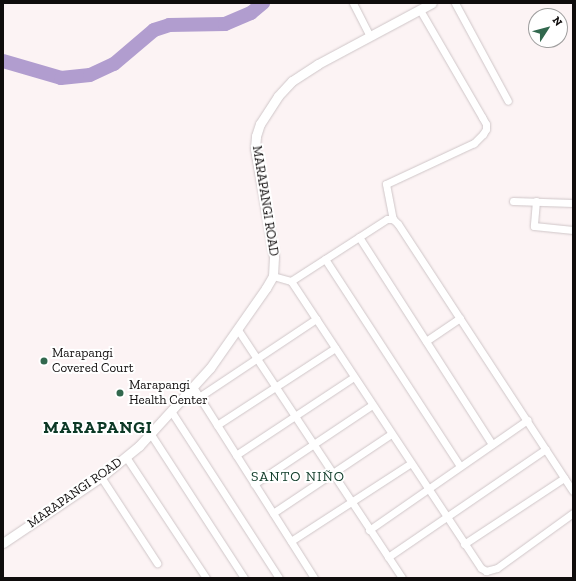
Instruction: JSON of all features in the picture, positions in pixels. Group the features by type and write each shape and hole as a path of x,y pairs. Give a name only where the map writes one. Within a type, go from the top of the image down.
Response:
{"street":[{"path":"353,3 370,36"},
{"name":"MARAPANGI ROAD","path":"3,543 101,476 126,457 193,387 224,351 273,276 274,257 255,148 256,136 260,124 278,96 292,81 318,64 432,3"},
{"path":"455,3 508,101"},
{"path":"420,10 486,124 486,130 474,143 386,184 393,218 573,491"},
{"path":"513,201 573,202"},
{"path":"536,201 534,226 573,230"},
{"path":"291,281 359,237 393,218"},
{"path":"359,237 492,444"},
{"path":"325,259 460,466"},
{"path":"273,276 291,281 481,568 486,571 492,571 573,513"},
{"path":"426,341 460,318"},
{"path":"199,397 316,319"},
{"path":"238,330 402,578"},
{"path":"217,425 335,348"},
{"path":"236,455 354,377"},
{"path":"193,387 314,578"},
{"path":"254,484 372,405"},
{"path":"171,410 279,578"},
{"path":"369,530 527,420"},
{"path":"150,433 244,578"},
{"path":"273,513 391,434"},
{"path":"388,557 546,449"},
{"path":"126,457 206,578"},
{"path":"290,541 411,463"},
{"path":"101,476 157,563"},
{"path":"464,544 564,478"}],"waterway":[{"path":"3,61 61,78 90,75 114,64 154,30 169,25 225,24 251,13 263,3"}],"place":[{"name":"Marapangi Covered Court","path":"44,361"},
{"name":"Marapangi Health Center","path":"120,393"}],"district":[{"name":"MARAPANGI","path":"98,428"},
{"name":"SANTO NIÑO","path":"298,477"}]}
